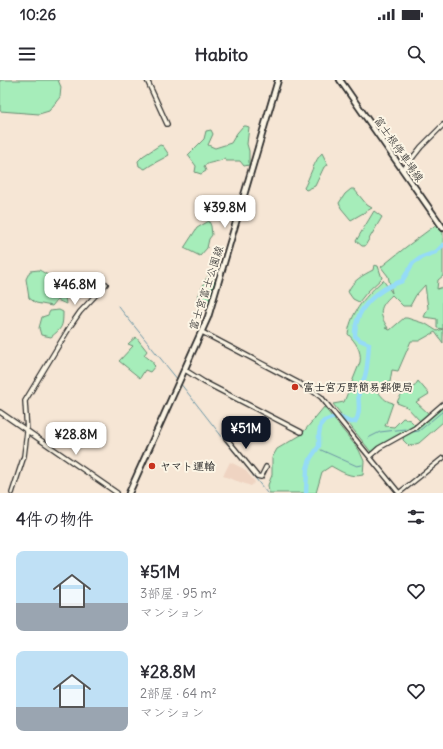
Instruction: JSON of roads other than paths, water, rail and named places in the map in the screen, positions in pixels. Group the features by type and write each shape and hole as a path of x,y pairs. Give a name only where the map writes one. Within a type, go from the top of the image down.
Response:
{"main road":[{"name":"富士宮富士公園線","path":"129,493 208,317 278,80"},
{"name":"富士根停車場線","path":"340,80 443,228"}],"street":[{"path":"147,80 167,124"},
{"path":"403,170 418,150 443,125"},
{"path":"12,493 24,456 27,432 25,401 80,312 106,284"},
{"path":"202,332 310,388 327,403 399,493 443,458"},
{"path":"185,370 302,432"},
{"path":"370,456 379,448 415,428 443,404"},
{"path":"0,412 117,493"},
{"path":"226,438 257,476 261,477 266,467"}],"waterway":[{"path":"306,493 307,469 310,459 319,446 321,424 324,421 337,416 350,422 355,422 357,418 359,410 359,390 366,372 369,344 355,336 356,326 363,308 384,289 402,281 413,263 422,257 436,252 443,245"},
{"path":"118,306 178,380"},
{"path":"180,383 223,438"},
{"path":"412,432 419,431 443,411"},
{"path":"368,438 380,432 405,429"},
{"path":"225,441 243,462"},
{"path":"321,450 357,466 362,465"},
{"path":"245,465 267,493"}],"place":[{"name":"富士宮万野簡易郵便局","path":"295,387"},
{"name":"ヤマト運輸","path":"152,466"}]}
